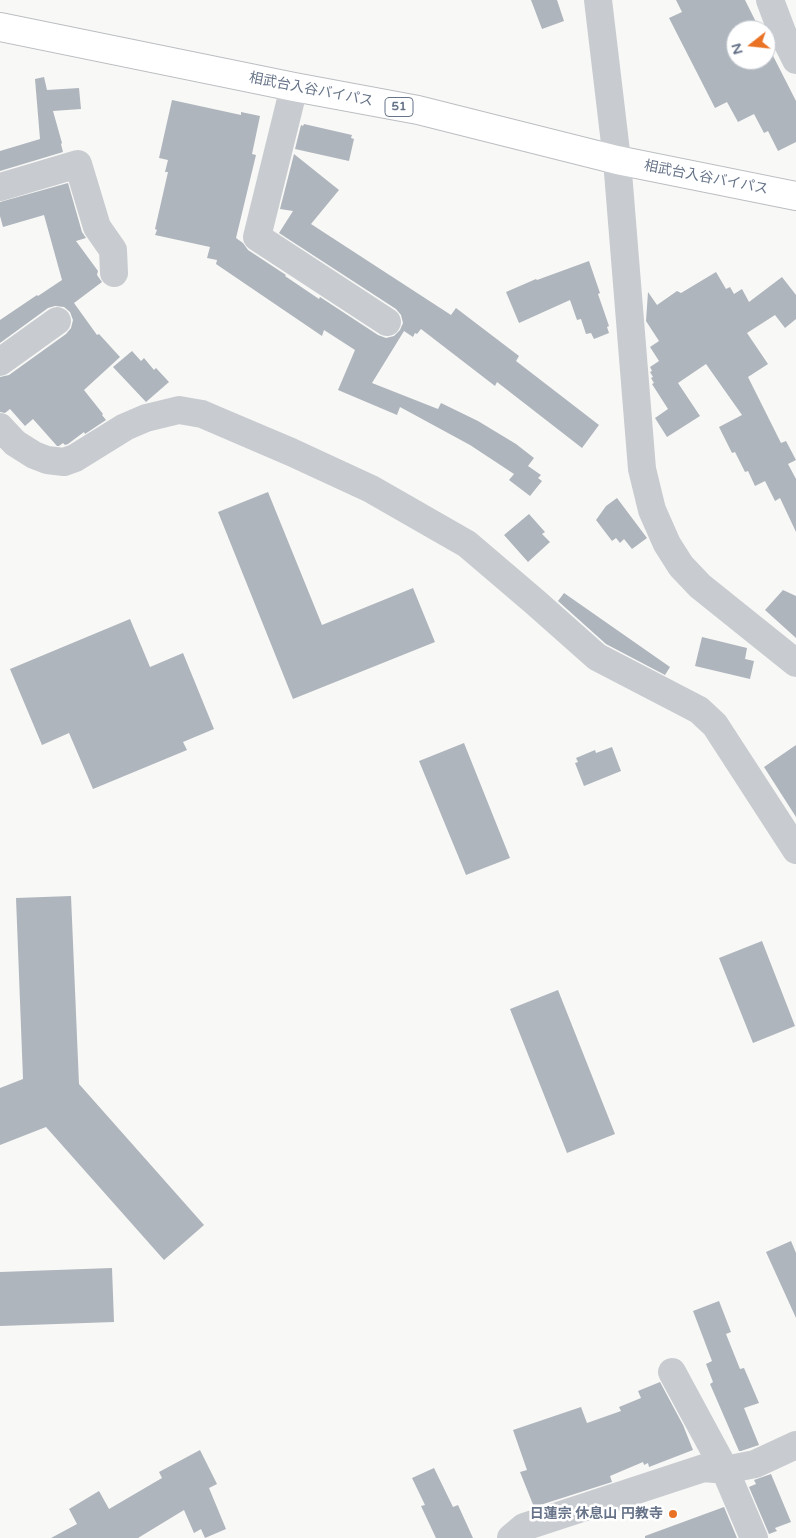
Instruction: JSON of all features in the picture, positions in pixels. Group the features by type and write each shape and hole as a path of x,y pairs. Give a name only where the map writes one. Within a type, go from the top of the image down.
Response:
{"main road":[{"name":"相武台入谷バイパス","path":"0,27 294,88 418,110 617,160 796,196"}],"street":[{"path":"598,0 617,160 642,459 652,510 667,544 681,566 700,586 796,663"},
{"path":"770,0 796,60"},
{"path":"294,88 258,237 388,322"},
{"path":"0,187 78,164 97,227 114,250 114,273"},
{"path":"0,362 57,321"},
{"path":"0,427 15,442 34,455 47,460 64,462 75,458 125,427 146,418 179,410 202,414 371,489 467,544 597,657 699,710 715,725 796,850"},
{"path":"672,1372 725,1470 754,1538"},
{"path":"511,1538 524,1527 704,1468 725,1470 755,1464 796,1445"}],"building":[{"path":"531,0 557,0 564,21 542,29"},
{"path":"676,0 745,0 755,20 726,20 726,70 776,70 776,62 796,101 796,142 778,151 768,131 764,133 754,114 738,122 727,102 715,108 669,18 682,12"},
{"path":"44,77 47,90 79,88 81,109 53,111 63,152 0,171 0,151 40,139 35,79"},
{"path":"172,100 241,115 241,112 260,116 252,154 256,155 236,238 248,250 319,299 320,297 378,335 386,338 394,336 400,330 403,323 401,315 396,309 279,233 293,211 280,209 294,154 339,190 311,224 451,315 456,308 519,356 516,361 599,425 582,448 497,382 495,386 421,329 413,337 404,331 372,383 438,409 441,403 478,421 516,444 534,458 528,466 541,475 538,478 542,481 530,496 509,480 514,474 470,445 400,407 397,415 338,390 355,350 324,330 322,336 216,264 217,260 207,258 210,247 155,235 168,172 165,172 168,160 159,158"},
{"path":"304,124 352,135 351,138 354,139 349,161 295,149 301,125 303,126"},
{"path":"68,183 82,232 86,238 76,241 98,271 97,275 102,282 74,303 97,335 99,334 120,357 84,390 106,420 85,434 84,432 68,444 65,445 63,443 57,446 33,419 25,426 10,409 5,413 0,412 0,377 9,375 66,334 71,328 73,320 70,312 64,307 55,306 48,308 0,343 0,320 62,280 44,215 3,227 0,216 0,202"},
{"path":"589,261 600,293 598,294 609,326 607,327 609,333 594,339 591,333 586,334 581,319 577,320 570,300 519,323 506,292 536,279"},
{"path":"716,272 726,289 730,287 734,294 742,289 749,302 782,277 796,295 796,319 785,328 775,315 747,333 768,364 748,377 781,443 786,441 796,460 788,464 796,479 796,532 780,498 775,501 765,481 755,486 748,471 745,472 735,452 732,453 719,427 742,415 706,364 678,383 700,416 667,437 655,418 668,409 652,384 654,383 651,378 653,377 650,367 659,361 650,347 659,341 646,321 648,292 657,305 677,291 681,293"},
{"path":"132,351 141,361 144,358 154,370 156,368 169,382 146,402 113,367"},
{"path":"268,492 322,625 413,588 435,642 293,699 218,512"},
{"path":"617,498 647,538 632,549 624,539 620,543 616,538 612,541 596,520 606,506"},
{"path":"529,514 545,532 542,534 550,542 528,562 504,535"},
{"path":"783,590 796,596 796,638 765,610"},
{"path":"564,593 670,667 665,675 606,644 558,601"},
{"path":"130,619 150,667 183,653 214,729 183,742 187,750 93,789 69,733 42,745 10,669"},
{"path":"702,637 747,648 745,659 754,661 750,679 695,666"},
{"path":"464,743 510,858 466,875 419,761"},
{"path":"796,745 796,817 764,767"},
{"path":"612,747 621,771 584,786 575,763 578,762 576,758 595,750 596,753"},
{"path":"71,896 79,1084 204,1225 164,1260 46,1127 0,1145 0,1088 23,1079 16,898"},
{"path":"762,941 795,1026 753,1043 719,958"},
{"path":"558,990 615,1134 567,1153 510,1009"},
{"path":"791,1241 796,1253 796,1318 766,1252"},
{"path":"112,1268 114,1322 0,1326 0,1272"},
{"path":"719,1301 731,1332 726,1334 740,1369 744,1368 759,1403 744,1408 759,1445 741,1451 739,1451 710,1384 713,1382 706,1364 712,1361 693,1311"},
{"path":"660,1382 683,1425 693,1450 649,1467 648,1463 644,1465 643,1462 610,1476 612,1482 534,1507 520,1472 527,1470 513,1430 581,1407 587,1423 621,1411 619,1407 641,1398 638,1391"},
{"path":"200,1450 217,1484 209,1488 226,1529 205,1538 201,1529 194,1533 184,1510 138,1538 51,1538 77,1524 69,1509 99,1491 109,1509 162,1478 159,1472"},
{"path":"434,1468 453,1507 458,1505 473,1538 436,1538 421,1506 425,1505 412,1478"},
{"path":"771,1474 791,1522 775,1528 777,1531 769,1534 749,1487 756,1484 754,1480"},
{"path":"724,1507 737,1538 645,1538 645,1536"}],"place":[{"name":"日蓮宗 休息山 円教寺","path":"673,1514"}]}
